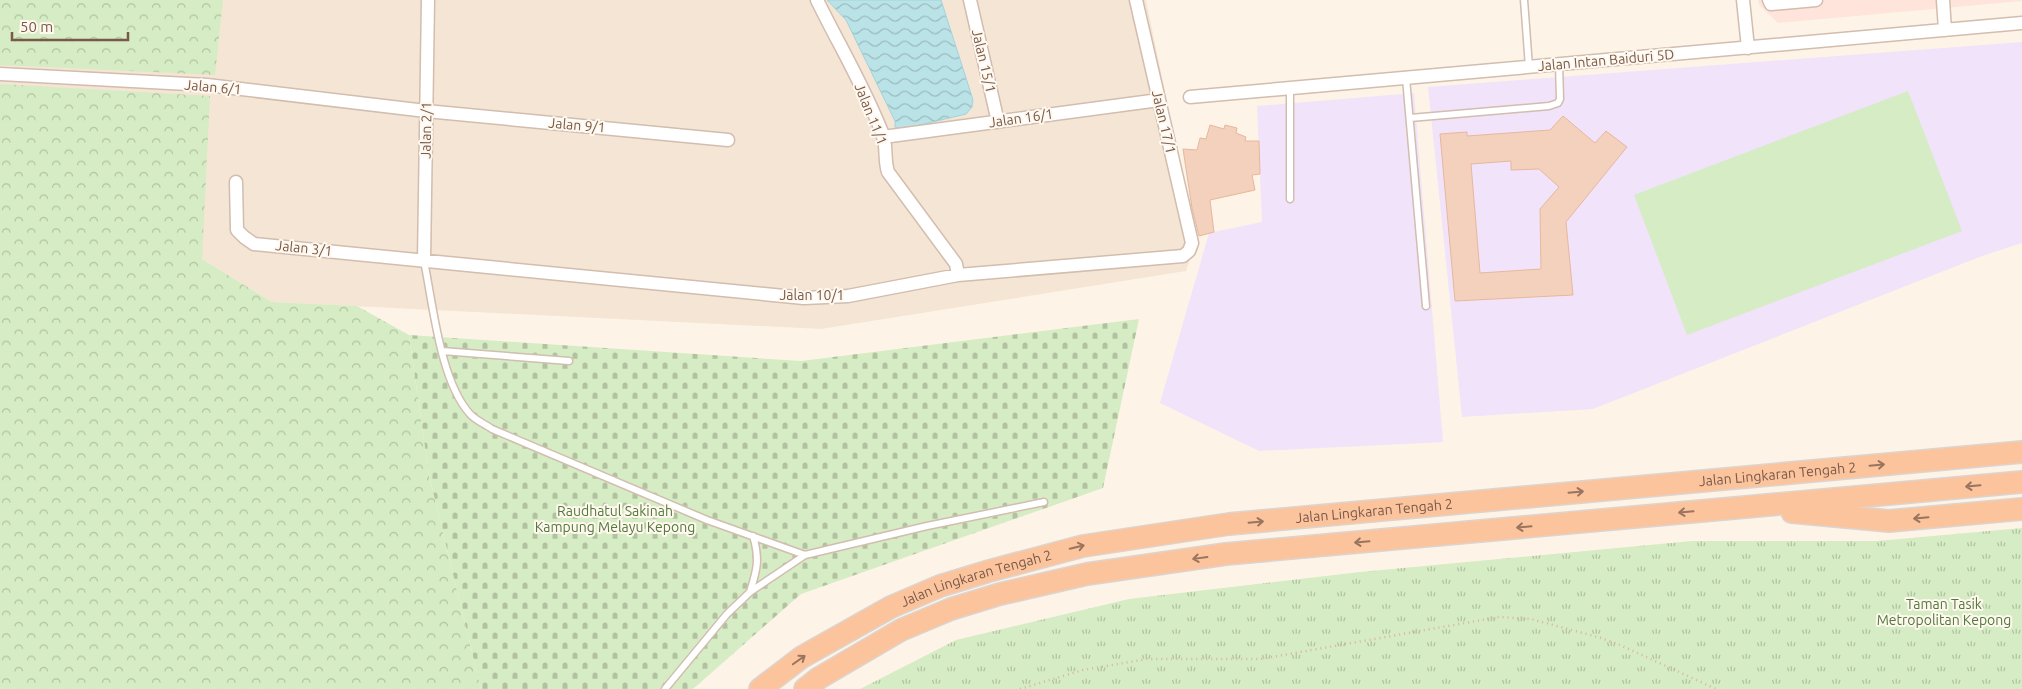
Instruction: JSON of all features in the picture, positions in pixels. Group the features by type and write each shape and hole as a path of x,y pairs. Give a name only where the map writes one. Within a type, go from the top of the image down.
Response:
{"highway":[{"name":"Jalan Lingkaran Tengah 2","path":"760,689 802,657 891,607 940,586 1083,546 1238,524 2022,452"},
{"name":"Jalan Lingkaran Tengah 2","path":"805,689 819,678 901,630 951,608 1000,594 1088,574 1226,554 2022,482"},
{"path":"1734,508 1889,521 2022,509"}],"street":[{"name":"Jalan 2/1","path":"424,260 428,0"},
{"name":"Jalan 11/1","path":"817,0 851,65 884,137 885,163 888,172 956,264 958,275"},
{"name":"Jalan 15/1","path":"970,0 998,122"},
{"name":"Jalan 17/1","path":"1136,0 1192,243"},
{"path":"1744,0 1748,48"},
{"path":"1769,0 1771,4 1816,0"},
{"path":"1943,0 1945,30"},
{"name":"Jalan Intan Baiduri 5D","path":"1190,97 2022,23"},
{"name":"Jalan 6/1","path":"0,74 207,85 426,111"},
{"name":"Jalan 16/1","path":"884,137 1159,100"},
{"name":"Jalan 9/1","path":"426,111 728,140"},
{"name":"Jalan 3/1","path":"236,182 237,230 254,244 424,260"},
{"name":"Jalan 10/1","path":"424,260 804,298 848,296 958,275 1183,256 1189,251 1192,243"}],"lane":[{"path":"1524,0 1529,67"},
{"path":"1410,118 1549,106 1558,103 1560,99 1559,64"},
{"path":"1406,78 1426,306"},
{"path":"1290,88 1290,199"},
{"path":"424,260 442,352 453,388 470,414 492,429 707,520 805,556"},
{"path":"442,352 570,361"},
{"path":"665,689 727,614 750,592 805,556 927,526 1044,502"},
{"path":"750,592 758,568 758,551 753,536"}],"path":[{"path":"1020,689 1083,670 1147,659 1269,658 1499,617 1530,618 1601,638 1716,689"}],"shaded area":[{"path":"0,0 1146,0 1196,242 1186,271 821,329 272,302 202,259 0,246"},
{"path":"1758,0 2022,1 1778,23 1759,5"},
{"path":"2022,42 2022,243 1982,256 1593,409 1462,417 1428,87"},
{"path":"1414,93 1443,442 1259,451 1160,403 1209,233 1262,222 1257,106"}],"green space":[{"path":"0,0 223,0 215,75 0,65"},
{"path":"0,84 210,96 202,259 272,302 357,306 409,335 429,475 481,689 0,689"},
{"path":"1908,91 1962,231 1687,335 1634,195"},
{"name":"Raudhatul Sakinah Kampung Melayu Kepong","path":"1139,319 1103,488 801,594 693,689 481,689 429,475 409,335 801,361"},
{"name":"Taman Tasik Metropolitan Kepong","path":"2022,528 2022,689 860,689 956,640 1129,599 1360,572 1692,541 1877,541"}],"water":[{"path":"827,0 941,0 973,100 972,107 966,114 903,129 895,127 895,121 846,20"}],"building":[{"path":"1563,116 1595,143 1606,131 1627,147 1566,222 1573,295 1455,301 1440,134 1467,132 1467,136 1550,130","holes":["1511,161 1511,170 1539,169 1559,187 1540,209 1541,269 1480,273 1471,164"]},
{"path":"1210,125 1224,129 1225,125 1237,128 1236,133 1246,137 1245,141 1259,141 1260,174 1252,175 1255,190 1210,200 1214,232 1199,236 1192,208 1183,149 1197,150 1200,138 1206,139"}]}
